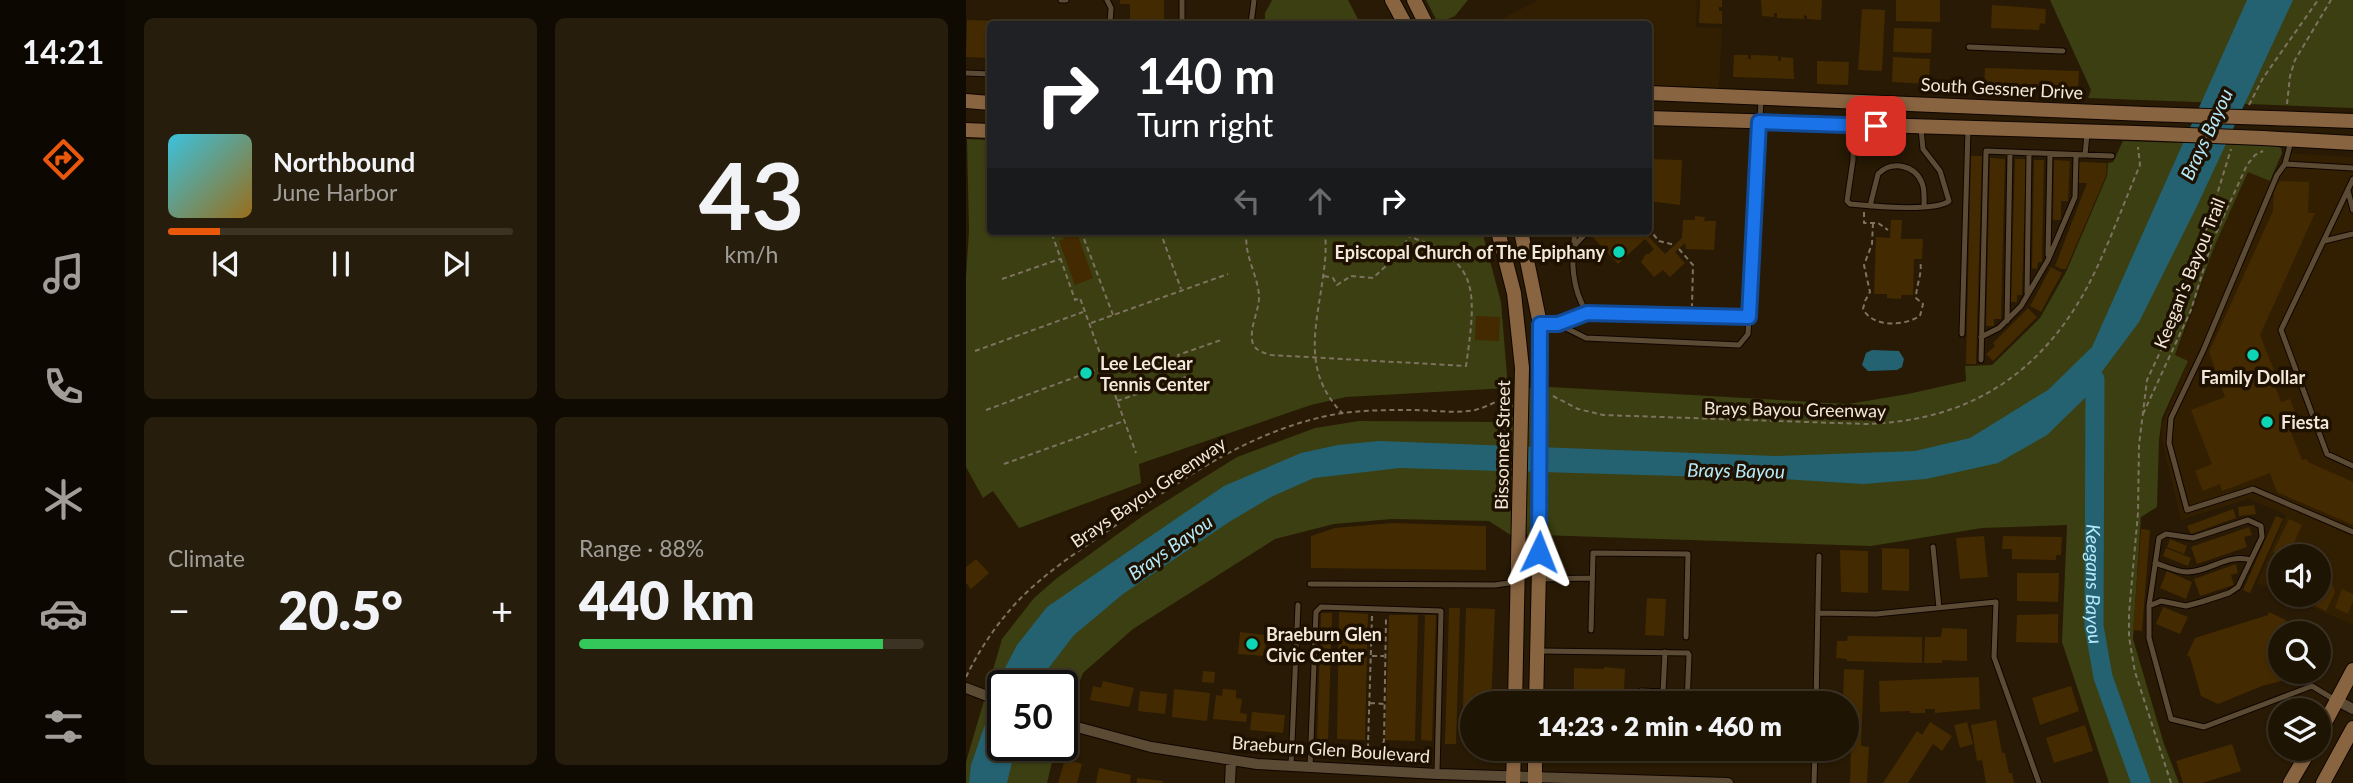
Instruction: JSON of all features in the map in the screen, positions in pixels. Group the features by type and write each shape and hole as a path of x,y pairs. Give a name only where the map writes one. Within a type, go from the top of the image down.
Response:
{"main road":[{"path":"1392,0 1403,21"},
{"path":"1413,0 1424,21"},
{"name":"South Gessner Drive","path":"1652,93 2353,121"},
{"path":"966,101 987,103"},
{"path":"1967,106 1968,129"},
{"path":"1652,118 2087,133 2265,144 2292,139 2353,143"},
{"path":"966,130 987,131"},
{"name":"Bissonnet Street","path":"1499,235 1514,293 1521,343 1515,691"},
{"path":"1522,235 1540,324 1544,398 1536,691"},
{"path":"1514,293 1534,288"},
{"path":"1519,581 1538,580"},
{"path":"2331,713 2353,670"},
{"path":"2323,783 2353,728"},
{"path":"1513,780 1514,761"},
{"path":"1535,761 1535,780"},
{"path":"2290,783 2303,761"}],"street":[{"path":"967,688 987,696"},
{"path":"2338,701 2353,709"},
{"name":"Braeburn Glen Boulevard","path":"1078,728 1130,743 1231,761 1310,768 1513,780 1728,783"},
{"path":"1230,783 1231,761"}],"lane":[{"path":"1107,0 1111,9 1110,21"},
{"path":"1182,0 1182,21"},
{"path":"1251,21 1254,0"},
{"path":"1969,47 2063,51"},
{"path":"966,73 987,74"},
{"path":"1558,324 1586,338 1739,345 1748,334 1761,97"},
{"path":"1853,125 1853,160 1846,199 1850,204 1924,207 1945,205 1949,201 1941,171 1923,149 1921,127"},
{"path":"1962,334 1968,129"},
{"path":"2085,155 2087,133"},
{"path":"2292,139 2285,164 2277,175 2203,351 2171,418 2169,443 2187,510 2253,488 2353,532"},
{"path":"1981,360 1986,151 2112,156"},
{"path":"2007,321 2010,152"},
{"path":"2027,297 2029,153"},
{"path":"2048,260 2050,154"},
{"path":"1981,337 2007,321 2027,297 2048,260 2075,197 2077,155"},
{"path":"2285,164 2353,168"},
{"path":"1867,206 1878,174 1890,166 1904,166 1918,177 1924,186 1924,207"},
{"path":"2353,179 2281,330 2327,454 2353,466"},
{"path":"2348,191 2353,210"},
{"path":"2324,241 2353,234"},
{"path":"1575,235 1572,266 1581,304 1587,313"},
{"path":"1573,248 1583,235"},
{"path":"1540,324 1558,324 1587,313 1749,317"},
{"path":"2149,606 2161,601 2186,606 2230,593 2238,587 2262,537 2261,526 2248,520 2193,538 2166,534 2158,538 2149,606 2150,638 2171,719 2204,727 2312,686 2338,701"},
{"path":"1933,547 1939,608"},
{"path":"1591,630 1593,553 1688,554 1686,637"},
{"path":"1816,691 1819,556"},
{"path":"2155,563 2190,572 2229,559 2241,557 2251,560"},
{"path":"1538,580 1592,578"},
{"path":"1310,584 1495,585 1519,581"},
{"path":"1818,613 1876,614 1996,602 1994,657 2039,783"},
{"path":"1292,766 1298,605"},
{"path":"1310,768 1316,612 1321,607 1441,611 1437,774"},
{"path":"1537,651 1665,652 1689,655 1688,691"},
{"path":"1663,691 1665,652"},
{"path":"1814,783 1815,761"}],"path":[{"path":"2286,112 2290,76 2295,60 2331,0"},
{"name":"Brays Bayou Greenway","path":"1544,398 1603,415 1852,424 1901,423 1961,407 1988,394 2017,373 2053,337 2072,312 2085,290 2140,165 2137,137"},
{"name":"Keegan's Bayou Trail","path":"2142,415 2188,317 2211,242 2247,165 2265,144"},
{"path":"1867,206 1864,223 1878,223 1888,230"},
{"path":"1873,223 1872,244 1864,265 1870,292 1863,309 1868,317 1898,324 1920,317 1923,304 1916,298 1916,283 1922,270 1920,261"},
{"path":"1652,233 1658,241 1675,245"},
{"path":"1052,235 1075,300 1080,298 1085,311 1136,453"},
{"path":"1083,235 1113,315"},
{"path":"1161,235 1182,290"},
{"path":"1247,235 1247,251 1258,291 1259,305 1253,343 1258,350 1270,355 1466,366 1472,313 1471,289 1464,270 1450,256 1428,243 1406,235"},
{"path":"1325,235 1324,275 1315,329 1315,358 1322,385 1343,414"},
{"path":"1324,275 1333,278 1337,285 1351,276 1373,278 1404,249 1409,236"},
{"path":"1679,249 1693,265 1691,316"},
{"path":"1002,279 1060,259"},
{"path":"1089,324 1228,274"},
{"path":"975,351 1085,311"},
{"path":"1117,401 1186,377 1178,355 1221,340"},
{"path":"986,410 1104,367"},
{"name":"Brays Bayou Greenway","path":"966,677 984,645 1018,600 1087,545 1199,469 1247,442 1286,427 1343,414 1473,410 1519,397"},
{"path":"1004,464 1124,421"},
{"path":"1372,609 1368,745 1377,771"},
{"path":"1377,771 1383,744 1387,609"},
{"path":"1371,656 1386,656"},
{"path":"1369,703 1385,704"}],"shaded area":[{"path":"1538,0 1697,0 1696,27 1721,28 1722,31 1719,88 1652,85 1652,21 1498,21"},
{"path":"2285,153 2353,157 2353,625 2312,607 2331,607 2331,544 2274,544 2286,515 2248,499 2181,520 2162,440 2162,425 2188,361 2175,356 2215,245 2248,171 2270,181"},
{"path":"2268,557 2268,588 2257,583"}],"green space":[{"path":"1272,0 1348,0 1359,21 1265,21 1265,13"},
{"path":"1426,0 1468,0 1455,16 1437,21"},
{"path":"2050,0 2353,0 2353,108 2088,98 2091,90"},
{"path":"967,139 987,140 987,235 1483,235 1501,302 1508,388 1346,397 1311,405 1139,464 1141,483 1019,528 993,491 983,498 966,467 966,277 969,231"},
{"path":"2123,141 2276,146 2281,148 2282,153 2270,181 2248,172 2215,245 2175,355 2188,361 2162,418 2157,507 2141,517 2133,639 2164,744 2179,783 2109,783 2062,642 2067,525 1982,528 1871,546 1509,534 1489,521 1392,519 1334,524 1275,539 1133,629 1083,673 1078,685 1078,670 993,670 1002,639 1034,598 1057,578 1144,515 1237,457 1315,428 1359,421 1502,422 1522,388 1551,387 1848,404 1966,381 1965,366 1992,365 2040,318 2066,272 2107,176 2108,163 2113,162"},
{"path":"987,690 987,761 1052,761 1047,783 966,783 966,762"}],"water":[{"name":"Brays Bayou","path":"2247,0 2293,0 2197,206 2139,322 2086,397 2047,435 1998,463 1926,479 1863,484 1782,479 1400,468 1314,478 1273,496 1229,522 1123,594 1074,635 1047,670 1004,670 1017,645 1047,607 1224,486 1301,453 1338,445 1379,441 1775,456 1915,451 1970,438 2048,390 2092,347"},
{"path":"1872,350 1899,351 1904,359 1902,367 1897,370 1868,371 1862,365 1866,353"},
{"path":"987,719 987,761 1012,761 1007,783 969,783 971,765"}],"building":[{"path":"1120,0 1164,0 1164,21 1130,21 1130,4 1120,4"},
{"path":"1700,0 1722,0 1719,11 1722,11 1722,24 1699,23"},
{"path":"1761,0 1822,0 1821,20 1807,19 1804,15 1804,19 1777,18 1777,13 1774,13 1774,17 1762,16"},
{"path":"1896,0 1940,0 1940,22 1896,21"},
{"path":"1992,5 2046,9 2045,24 2040,23 2039,30 1991,28"},
{"path":"1862,9 1885,10 1882,71 1858,70"},
{"path":"967,20 1003,21 987,21 987,58 966,57"},
{"path":"1894,28 1932,29 1931,53 1893,52"},
{"path":"1734,55 1748,55 1748,59 1751,59 1751,55 1778,56 1778,61 1781,61 1781,57 1793,58 1794,79 1733,77"},
{"path":"1893,57 1930,59 1929,84 1892,82"},
{"path":"1817,61 1849,62 1848,85 1817,84"},
{"path":"1985,68 2079,71 2078,93 1984,89"},
{"path":"1971,156 1982,156 1976,364 1966,364"},
{"path":"1990,158 2005,159 2001,319 1994,319 1994,326 1986,326"},
{"path":"1652,159 1682,160 1680,205 1652,202"},
{"path":"2015,159 2026,159 2022,295 2017,295 2017,302 2011,302"},
{"path":"2034,160 2044,160 2042,262 2038,262 2037,269 2032,268"},
{"path":"2054,160 2070,161 2068,201 2061,201 2061,220 2053,220"},
{"path":"2079,162 2107,163 2106,176 2066,269 2061,269 2055,266 2087,183 2078,183"},
{"path":"2279,181 2309,182 2308,213 2315,213 2260,335 2277,378 2272,379 2281,402 2290,399 2300,426 2290,430 2302,460 2307,459 2308,462 2353,482 2353,525 2277,492 2270,473 2222,491 2220,484 2203,491 2195,471 2212,464 2191,410 2225,397 2209,352 2273,211 2274,192"},
{"path":"1695,216 1705,217 1704,221 1716,221 1714,250 1686,249 1685,243 1675,252 1685,263 1670,277 1663,270 1654,277 1641,262 1646,254 1654,249 1645,239 1618,264 1591,235 1647,235 1665,254 1682,238 1683,220 1695,220"},
{"path":"1891,220 1902,220 1901,239 1923,239 1922,259 1914,259 1913,295 1901,295 1901,299 1887,298 1887,294 1874,294 1876,237 1890,238"},
{"path":"1062,235 1078,235 1093,278 1075,285 1059,241 1064,239"},
{"path":"2051,267 2062,273 2041,312 2030,306"},
{"path":"2028,308 2037,317 1993,361 1986,354 1995,346 1993,343"},
{"path":"1476,316 1500,317 1499,341 1475,340"},
{"path":"2254,505 2256,514 2239,516 2238,507"},
{"path":"2233,509 2236,518 2191,534 2187,526"},
{"path":"2276,516 2283,519 2272,544 2268,544 2268,553 2250,593 2243,590"},
{"path":"2289,519 2302,525 2293,544 2277,544"},
{"path":"1393,523 1486,526 1486,570 1311,568 1311,536 1335,528"},
{"path":"2249,527 2252,535 2244,537 2247,547 2197,564 2191,547"},
{"path":"2141,529 2150,530 2142,631 2133,630"},
{"path":"1984,536 1988,577 1960,579 1956,538"},
{"path":"2003,536 2062,537 2061,555 2056,555 2056,560 2012,559 2012,549 2002,549"},
{"path":"2170,539 2187,546 2184,554 2167,547"},
{"path":"1882,548 1909,549 1909,591 1882,590"},
{"path":"2166,548 2191,558 2188,566 2163,556"},
{"path":"1840,550 1868,551 1868,593 1841,592"},
{"path":"976,559 989,573 971,589 966,583 966,567"},
{"path":"2236,564 2238,573 2231,575 2234,585 2200,596 2194,579"},
{"path":"2167,571 2192,582 2186,599 2160,588"},
{"path":"2017,573 2059,573 2058,602 2017,601"},
{"path":"2331,583 2332,583 2335,592 2331,600"},
{"path":"2342,589 2353,594 2348,614 2335,608"},
{"path":"1647,598 1666,599 1664,636 1645,635"},
{"path":"2163,607 2188,617 2180,634 2156,624"},
{"path":"1449,608 1460,608 1456,744 1445,744"},
{"path":"1466,608 1495,609 1492,691 1463,691"},
{"path":"1339,612 1368,614 1365,740 1337,739"},
{"path":"2269,612 2286,620 2268,621 2270,684 2218,704 2201,696 2190,657 2187,655 2195,638 2268,615"},
{"path":"1321,613 1332,613 1328,742 1317,742"},
{"path":"2058,614 2058,643 2016,642 2017,615"},
{"path":"1389,615 1418,615 1415,741 1385,740"},
{"path":"1425,615 1436,615 1432,741 1421,740"},
{"path":"1942,628 1967,629 1967,661 1942,660 1942,663 1924,663 1925,637 1941,637"},
{"name":"Braeburn Glen Civic Center","path":"1240,632 1266,635 1265,656 1238,654"},
{"path":"1848,636 1922,637 1922,663 1847,661 1836,658 1837,641 1847,641"},
{"path":"1574,668 1625,669 1624,691 1574,689"},
{"path":"1844,669 1864,670 1861,746 1869,747 1867,783 1850,783 1851,761 1859,761 1859,691 1843,691"},
{"path":"1203,671 1215,672 1214,683 1202,682"},
{"path":"1979,677 1980,709 1935,713 1935,709 1925,709 1925,713 1880,712 1879,681"},
{"path":"1103,681 1134,688 1129,707 1090,700 1093,686 1101,688"},
{"path":"2071,686 2079,711 2040,725 2032,698"},
{"path":"1174,689 1210,693 1207,721 1172,717"},
{"path":"1223,689 1236,690 1236,698 1242,699 1240,713 1247,714 1246,722 1213,719 1216,695 1222,696"},
{"path":"1140,691 1167,694 1165,714 1138,711"},
{"path":"1252,712 1285,715 1283,733 1250,730"},
{"path":"1996,720 2002,753 2005,753 2014,783 1986,783 1982,760 1977,761 1971,725"},
{"path":"1930,722 1952,736 1942,751 1933,744 1908,783 1883,783 1917,731 1922,735"},
{"path":"1967,722 1973,744 1960,748 1954,725"},
{"path":"2085,725 2093,751 2054,763 2046,738"},
{"path":"2232,744 2241,771 2202,783 2183,783 2176,761"},
{"path":"1064,761 1082,764 1077,783 1058,783"},
{"path":"1099,768 1131,775 1130,783 1096,783"},
{"path":"1137,778 1163,781 1163,783 1137,783"}],"waterway":[{"name":"Keegans Bayou","path":"2095,379 2094,626 2103,677 2141,783"}],"place":[{"name":"Episcopal Church of The Epiphany","path":"1619,252"},
{"name":"Family Dollar","path":"2253,355"},
{"name":"Lee LeClear Tennis Center","path":"1086,373"},
{"name":"Fiesta","path":"2267,422"},
{"name":"Braeburn Glen Civic Center","path":"1252,644"}],"route":[{"path":"1539,552 1540,324 1558,324 1587,313 1749,317 1759,122 1876,126"}]}
